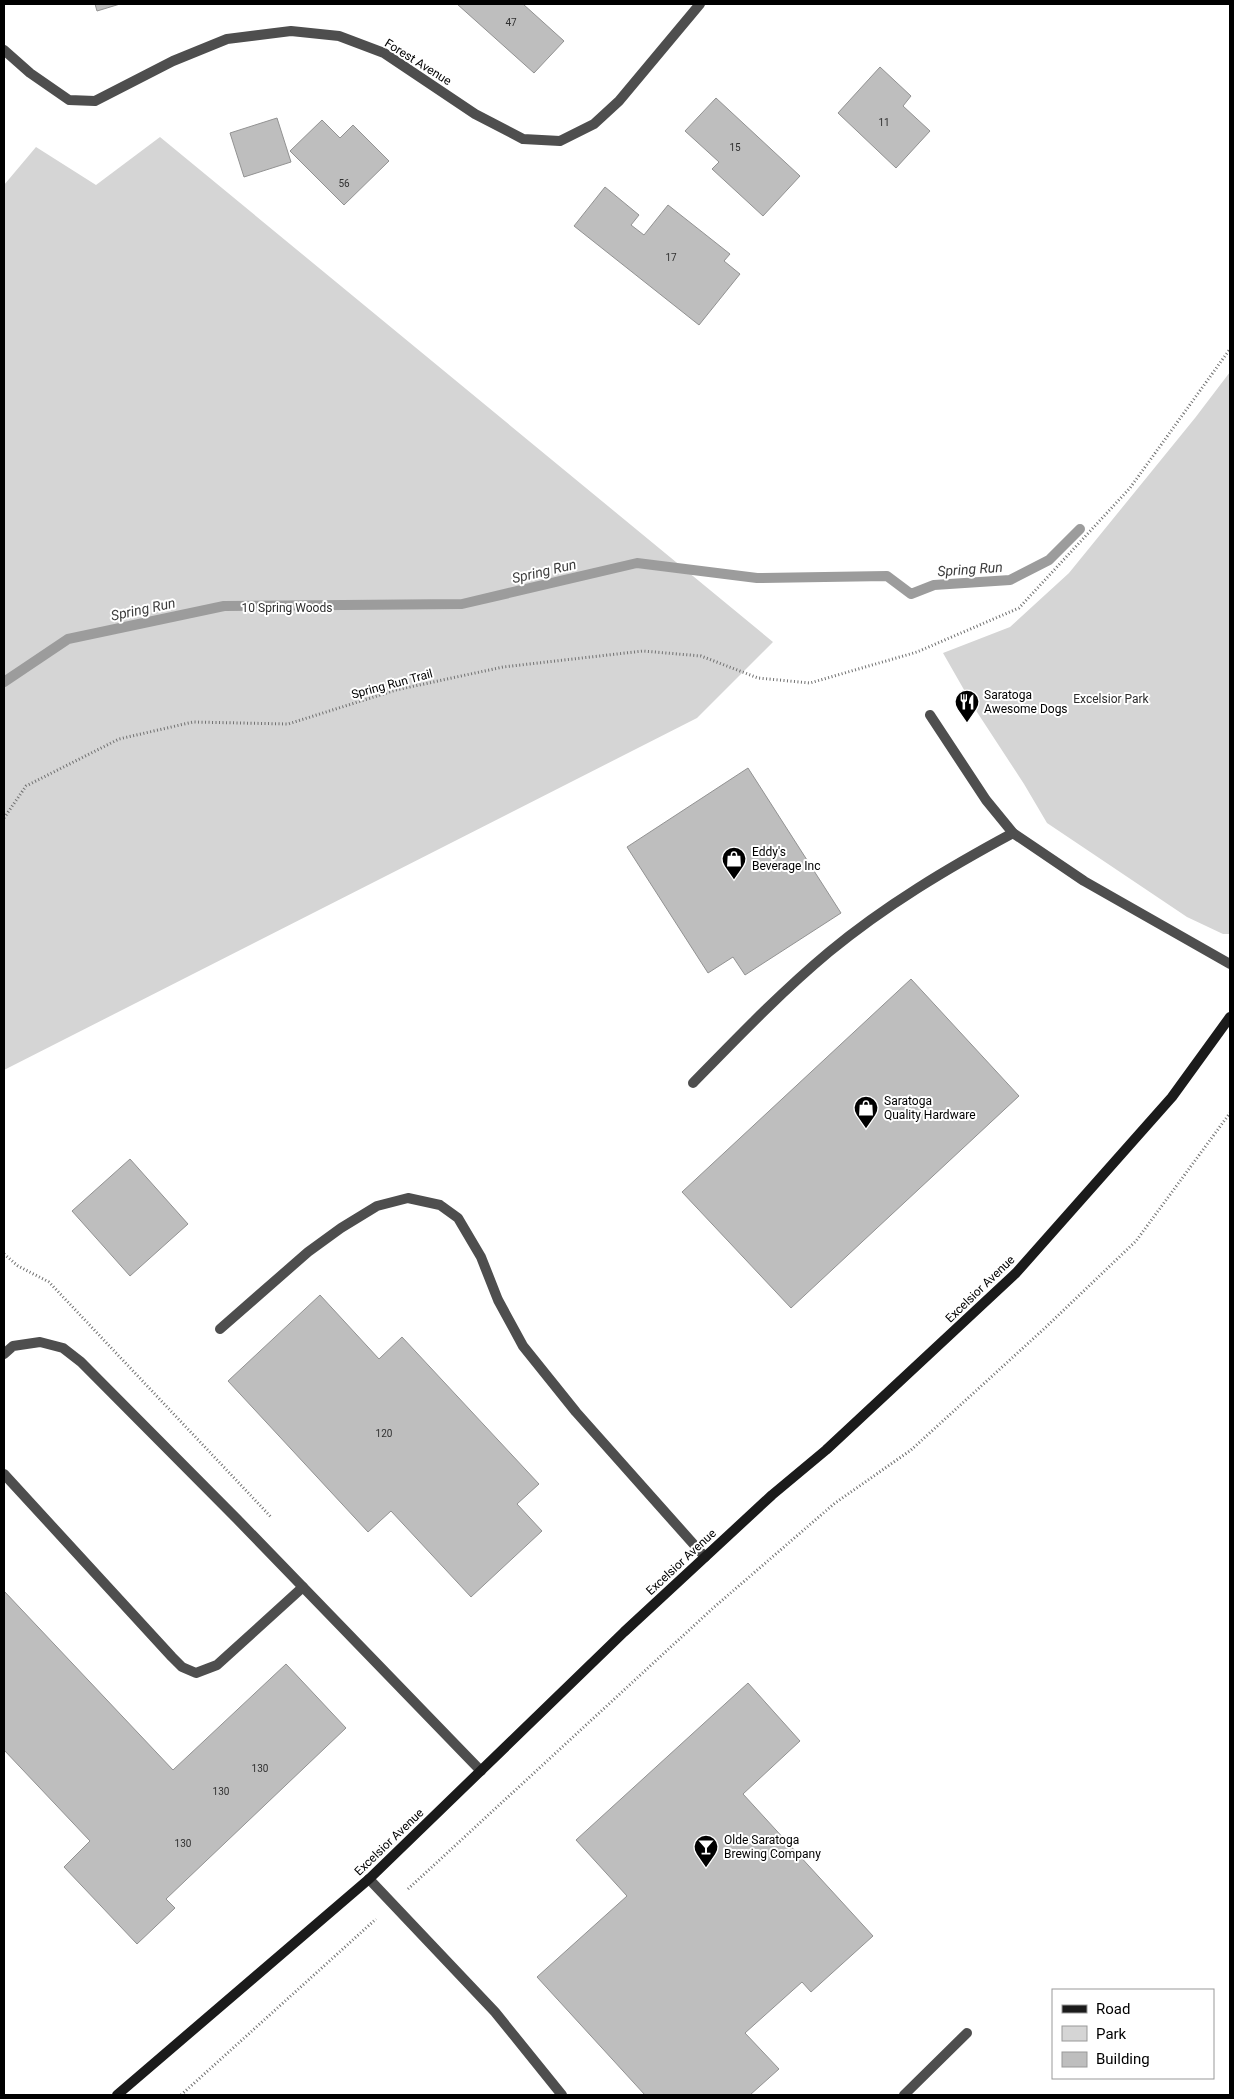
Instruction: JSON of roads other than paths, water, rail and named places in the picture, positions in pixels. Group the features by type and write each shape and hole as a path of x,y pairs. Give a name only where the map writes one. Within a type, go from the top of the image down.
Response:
{"street":[{"name":"Forest Avenue","path":"4,50 30,73 69,100 95,102 173,62 228,39 291,31 339,36 384,53 475,114 523,139 560,141 594,124 619,101 700,4"},
{"path":"930,715 986,800 1013,833 1084,881 1230,964"},
{"path":"693,1083 780,995 830,951 910,892 1013,833"},
{"name":"Excelsior Avenue","path":"117,2095 369,1879 624,1632 772,1495 826,1450 1016,1273 1172,1097 1230,1017"},
{"path":"220,1329 308,1252 376,1206 408,1198 440,1205 458,1218 482,1257 498,1300 523,1346 576,1412 705,1557"},
{"path":"4,1354 13,1346 40,1342 64,1348 81,1362 481,1771"},
{"path":"4,1474 182,1667 196,1673 217,1665 303,1587"},
{"path":"369,1879 495,2012 562,2095"},
{"path":"904,2095 967,2033"}],"waterway":[{"name":"Spring Run","path":"4,682 68,639 224,606 462,604 637,563 757,578 887,576 911,594 934,585 1010,580 1049,560 1080,529"}],"place":[{"name":"Saratoga Awesome Dogs","path":"967,723"},
{"name":"Eddy's Beverage Inc","path":"734,880"},
{"name":"Saratoga Quality Hardware","path":"866,1129"},
{"name":"Olde Saratoga Brewing Company","path":"706,1868"}],"park label":[{"name":"10 Spring Woods","path":"287,608"},
{"name":"Excelsior Park","path":"1111,699"}]}
